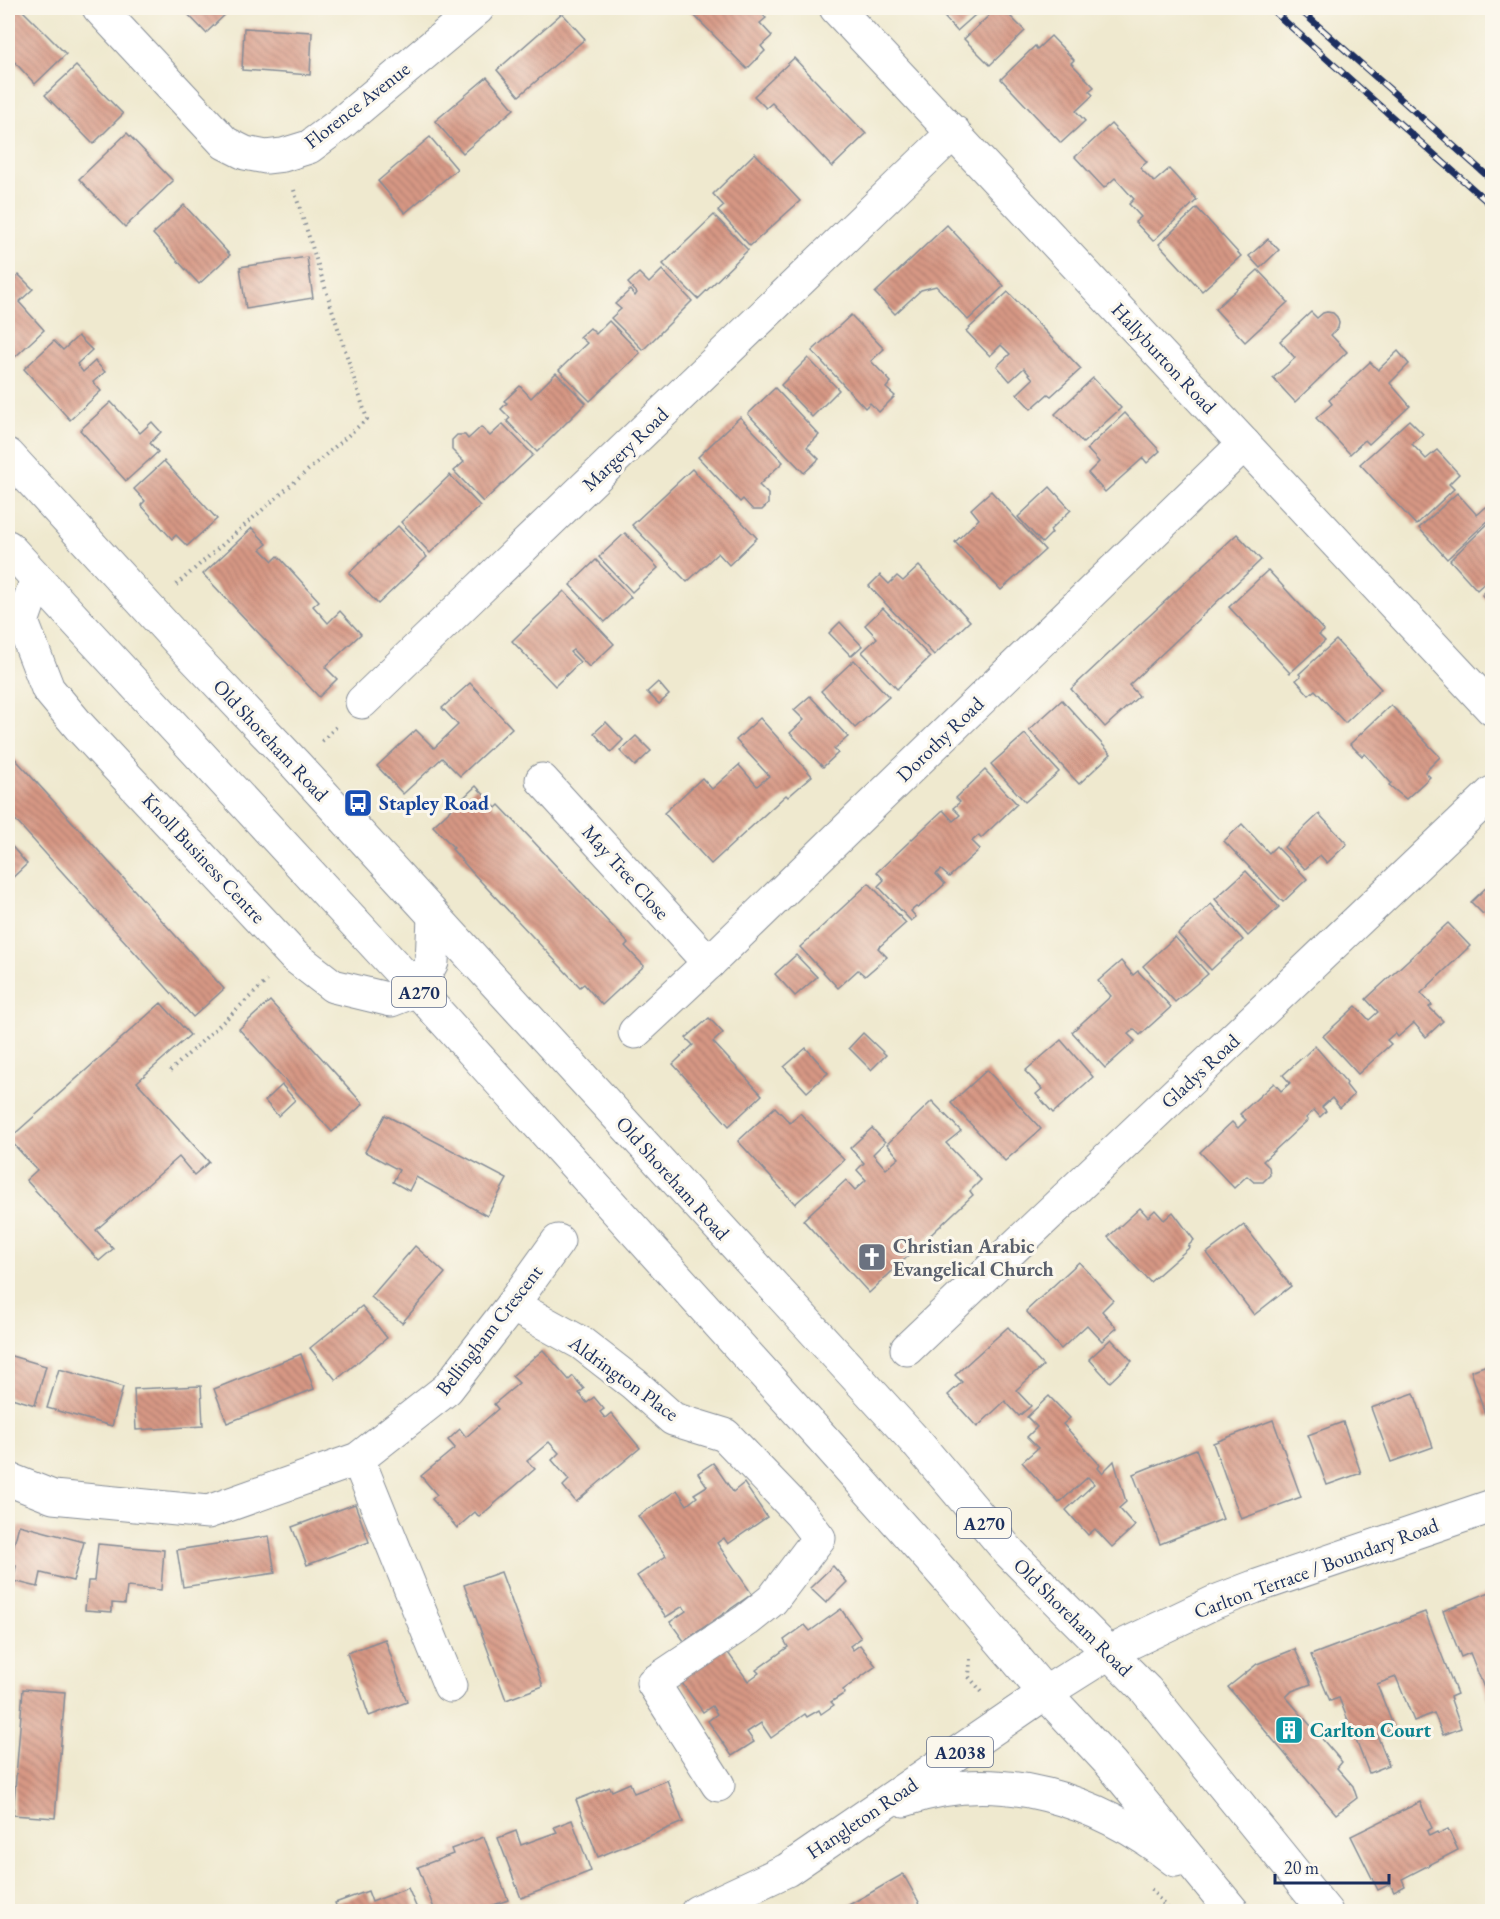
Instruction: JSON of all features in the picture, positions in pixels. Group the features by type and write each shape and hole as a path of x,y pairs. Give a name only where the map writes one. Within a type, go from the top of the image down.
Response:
{"street":[{"name":"Florence Avenue","path":"99,8 225,143 246,153 266,157 283,155 309,147 340,124 478,8"},
{"name":"Hallyburton Road","path":"836,8 1492,709"},
{"name":"Margery Road","path":"362,702 954,132"},
{"name":"Dorothy Road","path":"635,1032 1244,444"},
{"name":"Old Shoreham Road","path":"8,455 296,765 909,1434 1010,1553 1146,1690 1326,1911"},
{"name":"A270","path":"8,547 417,990 825,1441 949,1580 1045,1693 1111,1764 1231,1909"},
{"name":"Knoll Business Centre","path":"37,579 22,622 48,689 78,726 294,956 312,972 333,986 391,1000 417,990"},
{"name":"May Tree Close","path":"542,780 709,963"},
{"name":"Gladys Road","path":"907,1349 1492,793"},
{"path":"417,990 432,962 434,917"},
{"name":"Bellingham Crescent","path":"8,1479 53,1497 208,1512 358,1459 447,1389 513,1305 558,1241"},
{"name":"Aldrington Place","path":"513,1305 581,1343 634,1384 673,1419 725,1435 800,1513 819,1538 772,1600 747,1620 653,1683 718,1785"},
{"path":"358,1459 450,1686"},
{"name":"Carlton Terrace / Boundary Road","path":"1110,1652 1215,1602 1254,1587 1492,1506"},
{"name":"Hangleton Road","path":"697,1911 787,1870 1045,1693 1110,1652"},
{"path":"874,1810 926,1792 969,1785 1005,1787 1068,1800 1100,1813 1136,1832 1199,1879 1231,1909"}],"path":[{"path":"149,609 367,419 283,155"},
{"path":"296,765 362,702"},
{"path":"170,1071 294,956"},
{"path":"1148,1886 1170,1911"}],"building":[{"path":"20,8 66,54 35,84 8,55 8,16"},
{"path":"182,8 232,8 206,33"},
{"path":"687,8 756,8 766,18 760,23 772,36 761,46 765,51 747,69"},
{"path":"936,8 983,8 957,31"},
{"path":"997,8 1002,8 1025,31 990,65 964,39"},
{"path":"562,13 585,39 519,96 497,70"},
{"path":"244,28 312,32 310,75 242,70"},
{"path":"1051,36 1074,60 1071,63 1094,87 1089,91 1093,95 1076,111 1085,121 1061,143 1001,79 1035,46 1037,49"},
{"path":"794,58 866,134 832,167 772,103 766,108 754,96"},
{"path":"76,66 123,114 93,144 45,95"},
{"path":"487,77 514,109 463,153 435,121"},
{"path":"1111,124 1147,162 1140,168 1154,182 1169,169 1197,200 1153,241 1135,222 1141,217 1129,204 1134,199 1115,178 1104,188 1075,157"},
{"path":"127,133 173,181 125,227 79,179"},
{"path":"430,137 457,169 405,213 378,181"},
{"path":"755,153 800,201 750,246 718,211 724,206 713,194"},
{"path":"184,205 230,255 199,284 153,234"},
{"path":"1197,208 1241,256 1202,291 1159,244"},
{"path":"714,215 748,250 698,299 663,264"},
{"path":"947,225 1004,286 968,320 936,286 921,290 895,314 875,293"},
{"path":"1268,239 1279,250 1260,268 1249,256"},
{"path":"307,257 313,298 246,309 240,267"},
{"path":"662,270 692,301 643,350 611,318 621,309 615,304 630,290 635,296 637,293 628,283 639,273 649,283"},
{"path":"1258,270 1288,302 1245,342 1215,309"},
{"path":"19,275 33,289 19,302 44,330 15,357 8,349 8,285"},
{"path":"1008,292 1081,369 1051,396 1048,394 1031,409 1017,394 1033,379 1024,368 1010,381 997,366 1010,354 1001,345 990,356 966,331"},
{"path":"1311,312 1317,318 1327,312 1337,317 1338,328 1331,335 1347,352 1295,402 1273,378 1295,358 1280,341"},
{"path":"851,315 884,349 871,361 891,382 886,388 895,396 879,412 870,403 865,408 812,351"},
{"path":"609,321 640,353 590,401 559,370 587,343 580,337 590,328 596,334"},
{"path":"78,336 92,350 77,364 83,372 95,361 105,372 93,382 101,391 70,420 24,369 54,341 63,350"},
{"path":"1398,351 1409,364 1390,383 1410,406 1369,444 1365,440 1350,454 1316,418 1332,404 1329,400 1370,362 1378,370"},
{"path":"808,358 839,390 812,417 781,385"},
{"path":"556,373 586,403 537,452 507,421 510,418 501,409 507,403 504,401 520,386 531,398"},
{"path":"1093,378 1121,408 1083,443 1055,414"},
{"path":"775,388 819,435 807,447 819,459 804,473 748,414"},
{"path":"111,402 140,433 152,422 161,432 150,443 158,452 126,481 80,430"},
{"path":"1125,413 1160,451 1147,463 1143,458 1105,492 1088,473 1099,462 1087,449"},
{"path":"740,417 783,462 759,485 768,494 768,504 762,510 753,510 743,499 740,502 698,457"},
{"path":"1409,420 1423,434 1412,444 1426,459 1437,450 1459,474 1449,484 1454,489 1416,525 1360,464"},
{"path":"503,424 533,455 483,502 454,471 464,462 452,450 452,440 457,435 465,435 468,439 481,427 490,436"},
{"path":"164,461 217,519 187,546 176,535 172,539 141,505 145,501 134,489"},
{"path":"692,469 757,538 729,565 718,553 687,582 632,525"},
{"path":"450,475 480,506 430,553 401,522"},
{"path":"1050,487 1071,510 1050,530 1052,533 1042,543 1018,517"},
{"path":"991,491 1045,550 1001,590 955,542 979,519 971,509"},
{"path":"1457,493 1477,515 1486,507 1490,511 1492,508 1492,517 1447,559 1419,528"},
{"path":"1492,520 1492,576 1477,590 1450,560"},
{"path":"398,526 427,557 378,604 349,573"},
{"path":"252,528 267,544 261,549 273,561 278,556 319,601 313,606 328,623 340,611 361,634 325,667 337,679 319,697 203,574"},
{"path":"625,533 658,568 632,592 599,557"},
{"path":"1237,534 1261,560 1129,685 1139,696 1105,727 1071,689"},
{"path":"596,560 631,597 605,622 570,585"},
{"path":"919,566 970,621 934,655 869,586 880,575 889,584 897,576 903,581"},
{"path":"1268,570 1324,631 1319,635 1325,641 1290,673 1229,607"},
{"path":"1492,585 1492,606 1482,595"},
{"path":"564,591 614,644 589,667 573,650 570,652 580,662 555,686 512,641"},
{"path":"883,608 930,657 897,689 862,652 877,638 865,625"},
{"path":"840,622 862,646 851,656 829,633"},
{"path":"1336,640 1381,689 1345,723 1315,690 1309,695 1296,680 1301,676 1299,674"},
{"path":"854,660 889,697 855,728 821,691"},
{"path":"658,682 669,695 659,704 647,692"},
{"path":"470,683 512,728 460,776 442,758 403,794 377,766 416,730 434,748 458,725 442,708"},
{"path":"810,696 848,737 834,749 838,753 823,767 790,733 804,720 794,710"},
{"path":"1062,700 1111,754 1079,784 1029,730"},
{"path":"1391,705 1440,757 1425,772 1430,777 1406,799 1389,785 1391,783 1365,754 1362,756 1350,744"},
{"path":"760,718 812,776 788,797 786,795 711,864 664,813 702,778 712,789 739,765 757,786 769,776 736,740"},
{"path":"606,722 623,740 611,752 594,733"},
{"path":"1025,734 1059,772 1025,802 991,764"},
{"path":"636,736 651,751 635,766 620,751"},
{"path":"8,751 224,989 193,1017 8,812"},
{"path":"985,770 1017,804 981,838 979,835 972,841 980,849 949,877 941,870 936,874 945,884 918,908 911,911 916,917 911,921 878,886 884,880 877,872 943,810 953,821 960,815 953,808 960,802 956,798"},
{"path":"476,786 496,808 499,805 519,826 628,943 625,946 644,966 602,1005 584,984 580,987 562,968 471,871 452,849 454,848 433,826"},
{"path":"1319,814 1347,844 1327,863 1320,855 1305,869 1284,847"},
{"path":"1242,824 1269,853 1276,846 1307,879 1283,902 1224,841"},
{"path":"8,842 27,864 8,882"},
{"path":"1246,871 1279,907 1248,936 1215,899"},
{"path":"1492,882 1492,909 1491,907 1483,914 1471,902"},
{"path":"869,883 906,923 878,948 887,957 865,976 858,970 838,988 800,947"},
{"path":"1211,904 1243,940 1211,970 1178,934"},
{"path":"1448,923 1470,946 1421,993 1432,1005 1429,1007 1443,1021 1426,1037 1414,1023 1398,1037 1395,1033 1387,1040 1391,1044 1358,1074 1323,1036 1356,1006 1369,1020 1378,1012 1366,999"},
{"path":"1175,937 1208,974 1175,1002 1143,966"},
{"path":"796,955 817,977 795,996 775,974"},
{"path":"1121,961 1133,975 1138,971 1171,1007 1140,1035 1134,1029 1128,1034 1135,1041 1105,1068 1072,1032 1111,996 1098,981"},
{"path":"270,1001 363,1104 332,1132 239,1029"},
{"path":"161,1003 190,1035 137,1082 209,1162 194,1175 179,1157 96,1230 113,1249 99,1261 26,1180 37,1170 9,1139"},
{"path":"709,1018 723,1033 713,1042 762,1095 729,1126 673,1064 693,1045 686,1038"},
{"path":"863,1033 886,1055 871,1070 849,1048"},
{"path":"1061,1040 1093,1077 1053,1113 1036,1094 1042,1089 1025,1071"},
{"path":"1315,1046 1347,1083 1346,1085 1354,1095 1340,1108 1332,1098 1322,1107 1326,1111 1320,1117 1314,1110 1306,1118 1308,1120 1263,1161 1269,1167 1270,1175 1263,1182 1254,1182 1247,1176 1234,1188 1200,1152 1232,1122 1238,1128 1246,1120 1240,1114 1274,1083 1281,1091 1290,1083 1283,1075"},
{"path":"806,1048 828,1073 807,1092 784,1067"},
{"path":"987,1070 1041,1129 1005,1161 951,1103"},
{"path":"282,1085 295,1100 278,1116 265,1101"},
{"name":"Christian Arabic Evangelical Church","path":"932,1101 961,1131 946,1143 981,1180 970,1191 973,1195 869,1293 803,1220 846,1180 855,1190 866,1180 857,1170 864,1163 850,1148 872,1128 885,1142 873,1154 886,1169 899,1158 887,1144"},
{"path":"775,1107 790,1123 800,1113 844,1160 795,1204 738,1141"},
{"path":"385,1115 507,1179 487,1216 416,1177 409,1191 393,1182 399,1170 365,1152"},
{"path":"1140,1208 1148,1217 1155,1210 1164,1220 1173,1212 1194,1240 1188,1246 1190,1247 1150,1282 1108,1237"},
{"path":"1244,1225 1291,1286 1254,1315 1207,1253"},
{"path":"415,1246 445,1273 402,1323 371,1297"},
{"path":"1079,1262 1113,1300 1102,1311 1117,1328 1102,1341 1087,1325 1061,1349 1026,1311"},
{"path":"362,1306 387,1338 336,1380 310,1348"},
{"path":"1008,1327 1043,1366 1016,1390 1031,1406 1019,1416 1005,1401 977,1427 948,1395 962,1382 955,1375"},
{"path":"1111,1339 1132,1361 1110,1382 1089,1359"},
{"path":"543,1350 569,1380 573,1376 584,1389 579,1393 587,1403 594,1397 604,1409 600,1412 605,1418 611,1413 640,1448 576,1502 563,1486 569,1480 552,1460 559,1453 549,1442 527,1461 535,1469 479,1517 475,1512 457,1528 432,1499 437,1495 421,1476 455,1448 448,1440 460,1429 466,1437 498,1409 494,1404 519,1383 512,1376"},
{"path":"301,1354 314,1389 227,1423 214,1389"},
{"path":"8,1355 46,1366 35,1405 8,1397"},
{"path":"1492,1363 1492,1414 1486,1417 1471,1371"},
{"path":"59,1369 123,1387 112,1426 47,1408"},
{"path":"201,1386 203,1426 136,1430 134,1389"},
{"path":"1414,1393 1433,1447 1391,1462 1371,1408"},
{"path":"1049,1396 1070,1418 1063,1424 1100,1465 1098,1468 1102,1473 1114,1461 1126,1502 1119,1508 1135,1526 1112,1547 1095,1529 1088,1535 1066,1510 1094,1484 1088,1477 1059,1503 1022,1462 1038,1448 1027,1437 1037,1427 1027,1417"},
{"path":"1273,1420 1301,1497 1241,1519 1213,1443"},
{"path":"1343,1422 1361,1473 1327,1485 1308,1435"},
{"path":"1196,1449 1223,1519 1160,1544 1133,1474"},
{"path":"713,1463 733,1492 744,1483 767,1517 728,1544 724,1538 717,1543 752,1594 684,1641 670,1622 686,1611 683,1606 666,1617 637,1576 666,1556 638,1516 677,1490 687,1505 697,1497 694,1494 707,1486 698,1473"},
{"path":"355,1504 369,1542 307,1565 292,1527"},
{"path":"19,1525 84,1542 73,1581 41,1573 38,1587 13,1581 16,1566 9,1564"},
{"path":"269,1536 275,1573 183,1587 177,1550"},
{"path":"98,1544 164,1550 161,1590 127,1587 125,1604 112,1603 112,1612 85,1610 88,1581 94,1581"},
{"path":"833,1566 847,1582 826,1603 810,1588"},
{"path":"501,1572 543,1686 506,1700 464,1585"},
{"path":"1492,1591 1492,1699 1489,1700 1470,1653 1461,1657 1443,1611"},
{"path":"841,1609 861,1638 850,1646 853,1650 860,1645 876,1666 843,1690 845,1693 831,1702 834,1705 821,1714 819,1710 807,1717 805,1714 771,1738 761,1723 747,1732 754,1742 732,1756 708,1721 717,1714 712,1706 703,1712 679,1679 724,1647 748,1681 759,1673 756,1670 788,1647 784,1640 805,1625 810,1631"},
{"path":"1425,1612 1457,1694 1450,1697 1461,1728 1443,1735 1434,1713 1414,1721 1396,1677 1377,1684 1394,1728 1377,1735 1389,1765 1369,1773 1339,1698 1330,1701 1311,1655"},
{"path":"385,1639 407,1702 369,1716 347,1653"},
{"name":"Carlton Court","path":"1295,1649 1311,1684 1292,1691 1286,1697 1342,1762 1337,1768 1353,1786 1357,1798 1336,1814 1228,1687 1257,1664"},
{"path":"23,1689 65,1692 55,1818 13,1815"},
{"path":"667,1780 683,1822 598,1857 576,1800 610,1787 612,1791 630,1783 634,1793"},
{"path":"1420,1802 1432,1828 1427,1831 1429,1836 1448,1829 1458,1850 1402,1879 1405,1886 1394,1892 1390,1884 1378,1890 1351,1836"},
{"path":"572,1820 591,1871 521,1898 498,1838 516,1831 521,1845 557,1832 554,1827"},
{"path":"484,1837 508,1900 477,1911 435,1911 418,1867 453,1854 451,1849"},
{"path":"903,1874 924,1911 838,1911 872,1892"},
{"path":"408,1888 418,1911 338,1911 335,1903 368,1891 372,1902"}],"railway":[{"path":"1270,8 1492,206"},
{"path":"1298,8 1492,180"}],"place":[{"name":"Stapley Road","path":"358,803"},
{"name":"Christian Arabic Evangelical Church","path":"872,1257"},
{"name":"Carlton Court","path":"1289,1730"}]}
